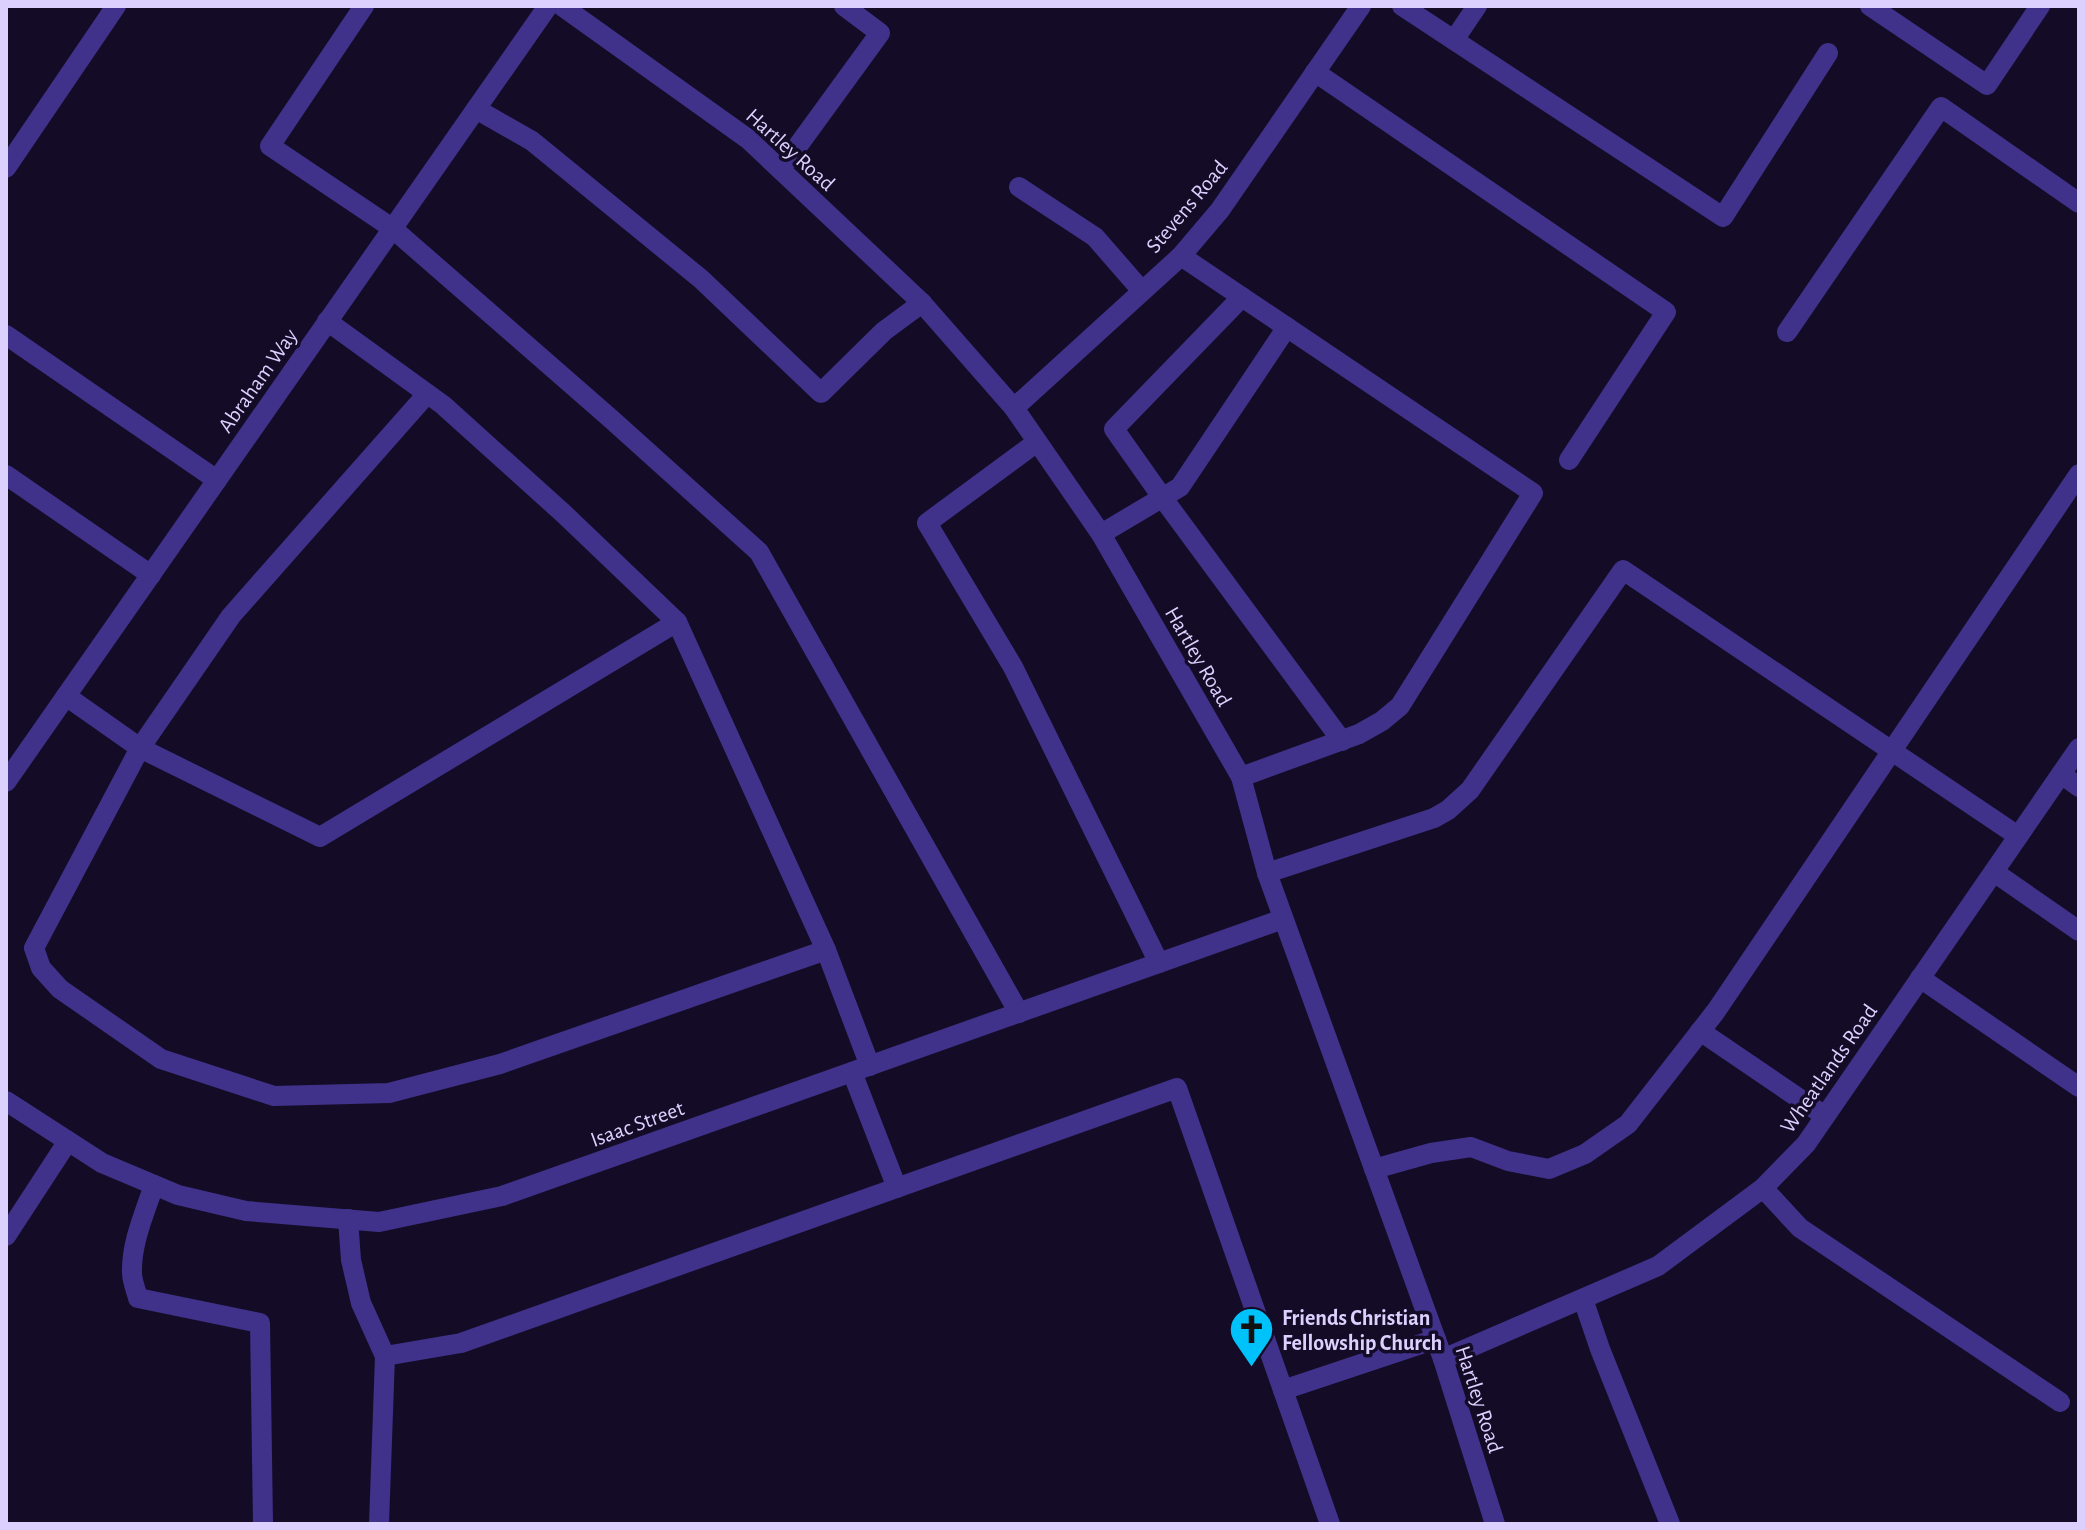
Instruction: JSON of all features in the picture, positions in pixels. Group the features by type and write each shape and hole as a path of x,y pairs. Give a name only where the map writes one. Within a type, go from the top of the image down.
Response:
{"street":[{"path":"6,168 116,6"},
{"path":"364,6 270,146 392,228 759,552 1019,1013"},
{"name":"Abraham Way","path":"6,782 548,6"},
{"name":"Hartley Road","path":"562,6 748,139 922,303 1014,408 1101,534 1241,777 1267,873 1436,1339 1495,1524"},
{"path":"781,169 880,33 844,6"},
{"name":"Stevens Road","path":"1014,408 1181,256 1220,210 1361,6"},
{"path":"1402,6 1723,217 1828,53"},
{"path":"1454,40 1477,6"},
{"path":"1870,6 1987,85 2040,6"},
{"path":"1315,72 1666,312 1569,460"},
{"path":"1787,332 1941,107 2079,203"},
{"path":"476,109 532,141 689,269 821,393 884,331 922,303"},
{"path":"1019,187 1095,237 1142,291"},
{"path":"1181,256 1533,493 1400,706 1359,734 1241,777"},
{"path":"1242,297 1114,429 1342,741"},
{"path":"327,321 443,405 677,622 826,950 897,1188"},
{"path":"1101,534 1180,487 1287,327"},
{"path":"6,335 217,480"},
{"path":"427,394 231,616 140,748 34,948 41,968 60,989 161,1059 274,1096 389,1093 459,1075 515,1059 826,950"},
{"path":"1037,442 927,523 1013,667 1159,963"},
{"path":"1374,1169 1431,1153 1471,1147 1508,1161 1549,1169 1585,1154 1628,1124 1716,1011 2079,474"},
{"path":"6,475 151,575"},
{"path":"1267,873 1434,818 1448,810 1470,790 1623,570 2018,836"},
{"path":"66,696 140,748 320,837 677,622"},
{"name":"Wheatlands Road","path":"1443,1359 1658,1266 1763,1188 1806,1144 2079,748"},
{"path":"2061,774 2079,787"},
{"path":"1994,872 2079,931"},
{"name":"Isaac Street","path":"6,1101 102,1163 178,1195 246,1211 379,1222 502,1196 1283,919"},
{"path":"1920,978 2079,1087"},
{"path":"1700,1031 1825,1116"},
{"path":"385,1356 461,1343 1177,1088 1330,1524"},
{"path":"6,1236 68,1141"},
{"path":"154,1185 135,1250 132,1274 138,1298 260,1323 263,1524"},
{"path":"1763,1188 1800,1228 2060,1402"},
{"path":"348,1219 351,1260 361,1303 385,1356 379,1524"},
{"path":"1583,1299 1670,1524"},
{"path":"1283,1390 1436,1339"}],"place":[{"name":"Friends Christian Fellowship Church","path":"1251,1369"}]}
